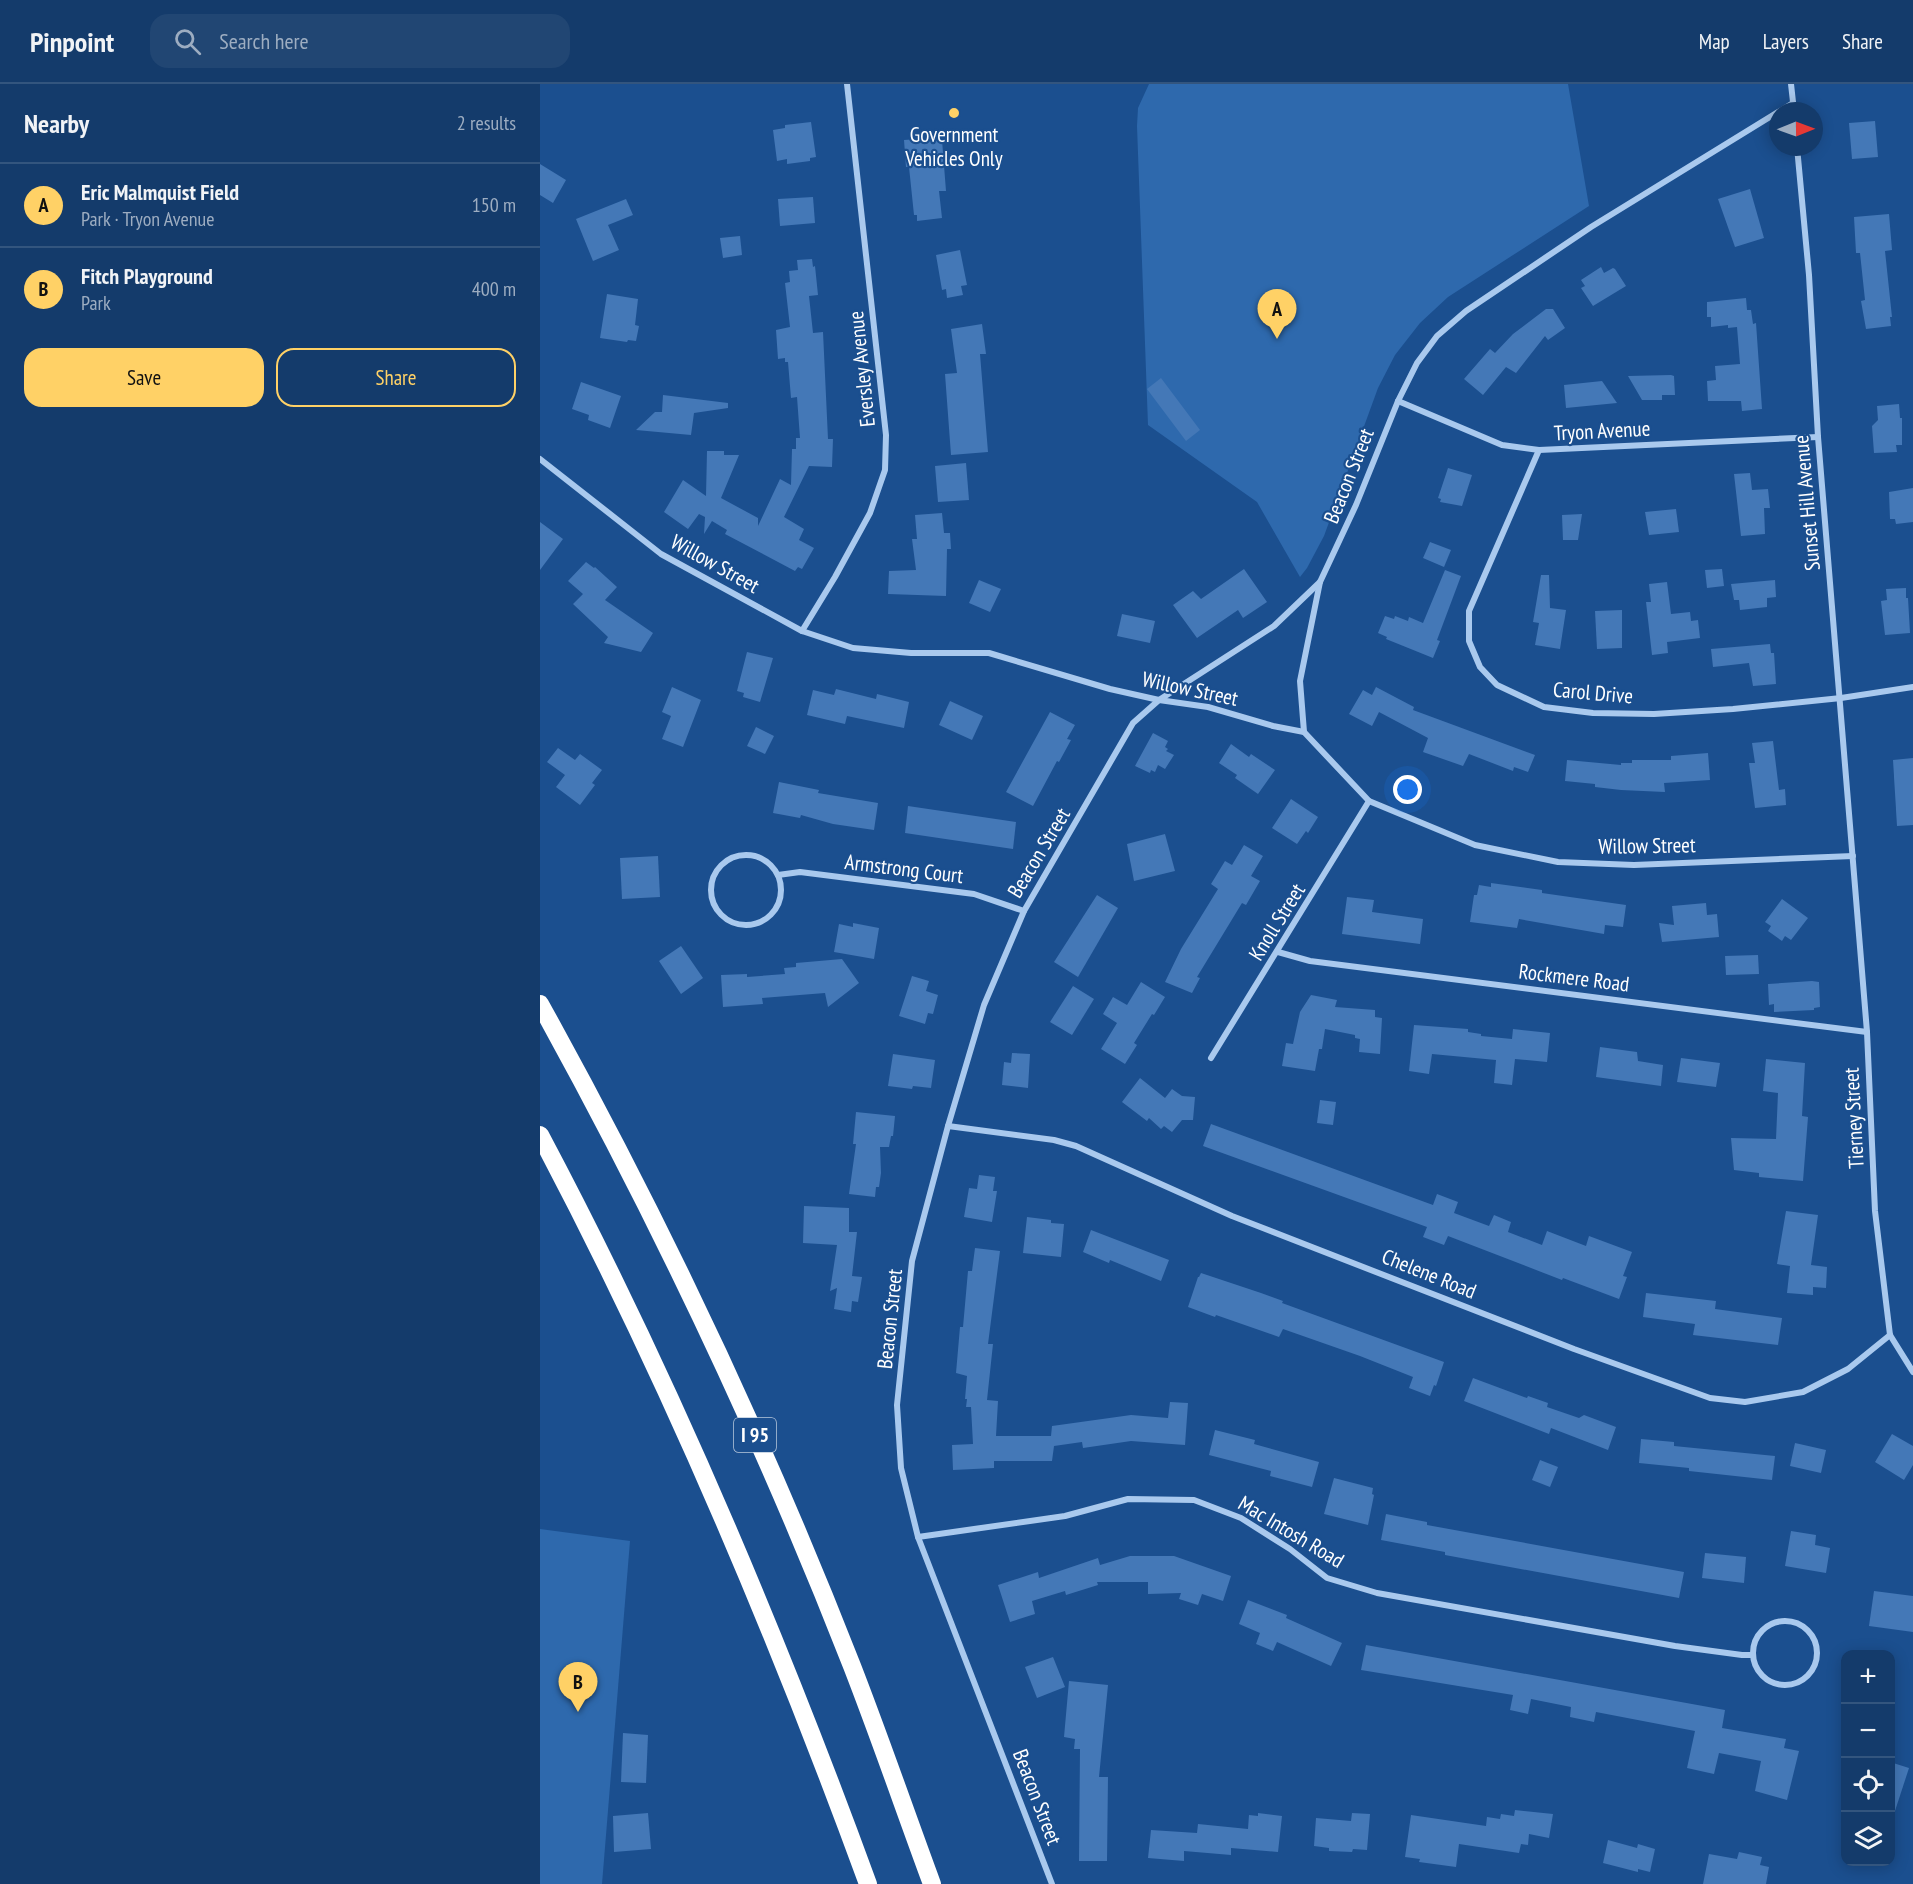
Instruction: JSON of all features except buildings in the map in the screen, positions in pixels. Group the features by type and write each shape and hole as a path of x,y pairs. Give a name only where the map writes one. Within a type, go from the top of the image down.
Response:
{"highway":[{"name":"I 95","path":"540,1004 607,1128 668,1250 767,1461 852,1665 932,1884"},
{"path":"540,1134 651,1357 740,1556 819,1752 868,1884"}],"street":[{"name":"Eversley Avenue","path":"802,631 835,578 870,513 885,470 886,435 847,84"},
{"path":"1791,84 1793,102"},
{"name":"Beacon Street","path":"1052,1884 918,1537 901,1468 897,1405 912,1261 948,1126 984,1005 1024,911 1133,723 1159,700 1274,626 1320,582 1356,505 1398,401 1417,363 1437,336 1466,311 1591,227 1769,118"},
{"name":"Sunset Hill Avenue","path":"1798,156 1809,275 1818,437 1853,856"},
{"name":"Tryon Avenue","path":"1398,401 1502,445 1539,450 1818,437"},
{"name":"Carol Drive","path":"1539,450 1469,612 1469,641 1480,666 1497,685 1544,707 1593,713 1654,714 1841,698 1913,687"},
{"name":"Willow Street","path":"540,459 661,554 802,631 853,648 911,654 989,653 1110,689 1159,700 1208,707 1273,726 1304,732 1329,761 1370,801 1475,845 1558,862 1635,865 1853,856"},
{"path":"1304,732 1300,681 1320,582"},
{"name":"Knoll Street","path":"1211,1058 1370,801"},
{"path":"745,854 758,857 770,864 778,875 781,889 779,902 772,914 760,922 747,925 734,923 722,916 714,904 711,891 713,878 720,866 731,858 745,854"},
{"name":"Tierney Street","path":"1853,856 1867,1032 1875,1211 1890,1335 1913,1372"},
{"name":"Armstrong Court","path":"778,875 800,872 974,894 1024,911"},
{"name":"Rockmere Road","path":"1278,952 1310,961 1867,1032"},
{"name":"Chelene Road","path":"948,1126 1054,1140 1076,1146 1232,1216 1574,1349 1710,1398 1746,1402 1803,1392 1848,1369 1890,1335"},
{"name":"Mac Intosh Road","path":"918,1537 1065,1516 1128,1500 1194,1500 1241,1518 1290,1549 1327,1578 1377,1593 1675,1646 1753,1655"},
{"path":"1783,1620 1796,1622 1807,1629 1818,1651 1816,1664 1809,1675 1799,1683 1787,1686 1774,1684 1763,1677 1756,1667 1753,1655 1754,1642 1761,1631 1783,1620"}],"shaded area":[{"path":"1149,84 1568,84 1589,206 1448,297 1420,323 1395,355 1378,388 1324,536 1300,577 1257,502 1148,425 1137,126 1138,108"},
{"path":"540,1529 630,1541 602,1884 540,1884"}],"place":[{"name":"Government Vehicles Only","path":"954,113"},
{"name":"Eric Malmquist Field","path":"1277,339"},
{"name":"Fitch Playground","path":"578,1712"}]}
